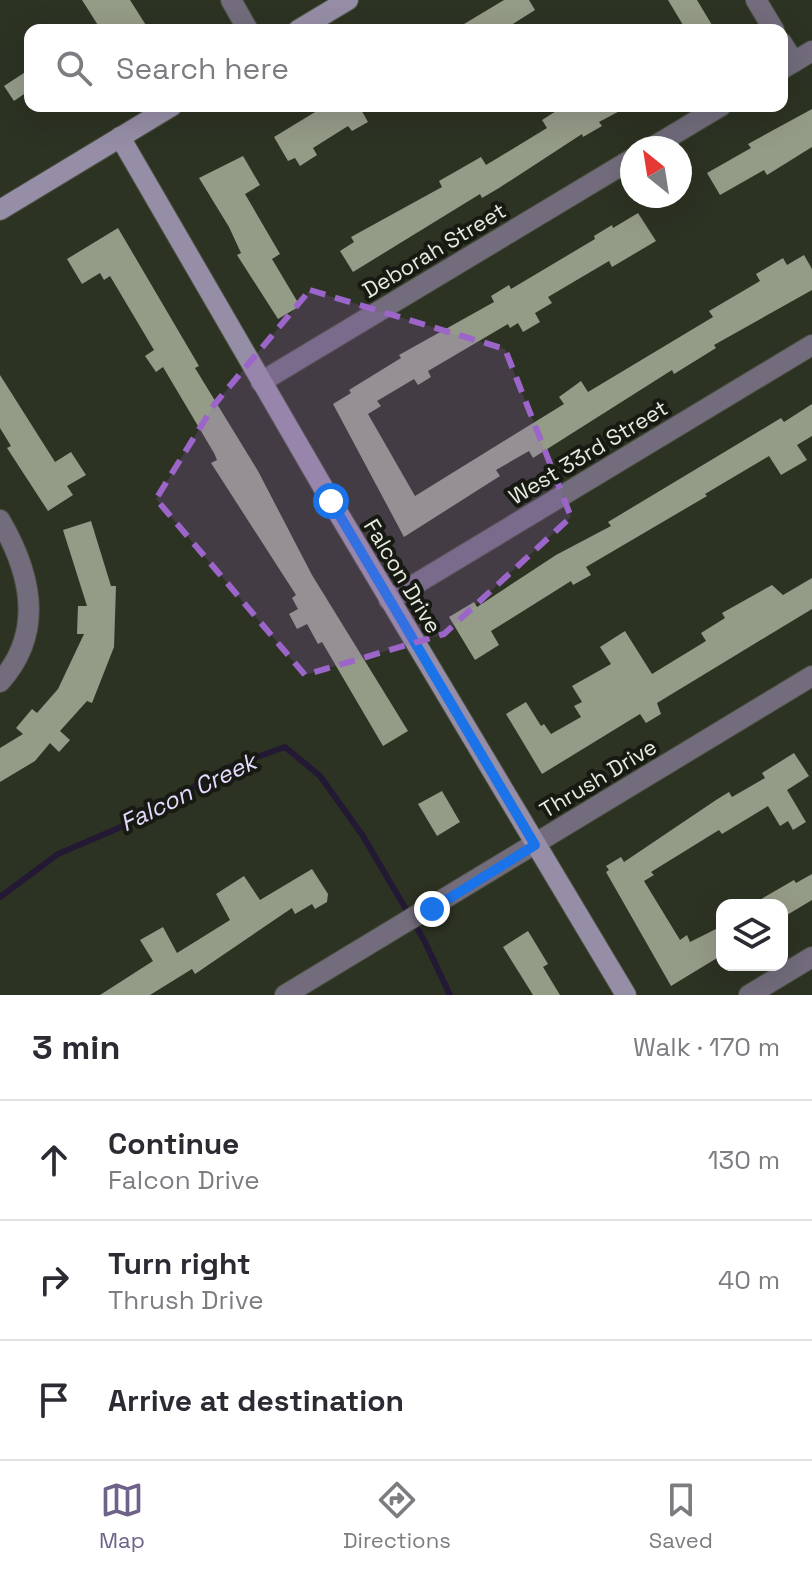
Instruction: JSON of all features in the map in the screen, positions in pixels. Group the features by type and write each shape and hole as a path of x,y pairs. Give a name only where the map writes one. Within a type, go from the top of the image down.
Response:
{"street":[{"path":"231,0 245,24"},
{"path":"308,24 348,0"},
{"path":"756,0 770,24"},
{"path":"788,66 812,51"},
{"path":"0,210 162,112"},
{"path":"671,136 711,112"},
{"name":"Falcon Drive","path":"120,137 389,600 626,995"},
{"name":"Deborah Street","path":"261,382 620,166"},
{"name":"West 33rd Street","path":"389,600 812,345"},
{"path":"0,520 25,568 30,606 23,643 11,669 0,682"},
{"name":"Thrush Drive","path":"285,995 432,909 812,676"},
{"path":"749,995 812,957"}],"highlighted area":[{"path":"310,290 505,349 571,517 444,634 305,675 156,499 214,405"}],"building":[{"path":"82,0 130,0 145,24 97,24"},
{"path":"504,0 529,0 535,10 513,24 464,24"},
{"path":"668,0 697,0 711,24 682,24"},
{"path":"24,73 24,94 14,101 4,86"},
{"path":"812,109 812,147 767,175 764,170 720,195 707,173 751,148 748,144"},
{"path":"315,112 362,112 368,122 352,131 348,126 313,148 317,155 300,166 295,158 288,161 274,137"},
{"path":"555,112 618,112 599,122 602,126 583,137 582,134 499,188 482,198 480,194 353,272 340,251 354,242 351,237 442,187 439,181 481,157 486,165 547,128 542,120"},
{"path":"243,156 260,185 245,194 280,254 272,259 300,306 278,319 237,255 241,253 229,227 199,178"},
{"path":"638,213 656,241 612,267 609,261 548,297 552,303 535,313 540,322 523,332 518,323 510,328 508,324 428,371 431,377 418,385 414,379 377,401 381,406 368,414 415,496 564,404 559,397 581,381 588,392 713,317 709,311 760,281 756,274 783,258 787,265 804,255 812,269 812,290 714,345 716,348 674,374 672,370 533,458 529,451 496,470 500,476 404,537 333,404 351,393 349,390 401,358 399,355 494,302 491,296 509,285 511,289 595,239 594,236 612,225 613,228"},
{"path":"118,228 199,366 195,368 258,471 312,575 408,731 383,746 322,642 318,644 307,624 297,629 289,614 298,609 292,598 296,595 211,463 217,460 214,453 163,367 156,372 145,356 154,350 110,276 104,280 100,273 82,284 67,259"},
{"path":"0,375 55,462 71,452 86,475 67,486 73,495 48,511 7,448 11,446 0,428"},
{"path":"812,404 812,436 797,445 807,460 781,475 769,456 705,494 707,496 586,567 591,575 573,585 571,581 491,631 499,645 475,660 449,617 474,602 477,607 556,555 611,526 608,522 781,418 784,422"},
{"path":"91,521 111,586 116,586 114,647 92,703 87,701 60,731 70,740 59,752 50,743 35,761 0,782 0,748 23,734 16,728 32,709 37,713 58,689 84,634 77,634 78,606 87,606 63,530"},
{"path":"812,578 812,609 657,703 661,714 646,723 640,714 542,774 506,714 526,702 541,726 544,724 551,734 581,717 574,706 582,702 572,686 611,664 600,647 625,631 652,674 706,641 701,633 725,618 722,613 772,585 783,595"},
{"path":"794,753 809,776 787,790 806,822 793,830 788,821 780,826 768,806 722,834 719,830 651,872 654,875 644,881 680,940 687,935 690,942 716,929 716,959 671,986 606,872 609,870 606,866 621,857 624,862 729,792 732,797 765,778 762,773"},
{"path":"442,791 460,822 437,836 418,804"},
{"path":"312,869 328,894 327,902 315,909 312,904 295,914 292,908 195,974 192,969 150,995 100,995 153,961 140,940 163,927 177,953 230,920 216,894 244,876 260,900"},
{"path":"812,874 812,900 788,914 788,899 761,899 794,880 796,883"},
{"path":"528,931 548,964 543,967 560,995 533,995 503,947"}],"waterway":[{"name":"Falcon Creek","path":"0,897 58,854 135,821 224,769 285,747 320,776 363,836 424,940 450,995"}],"route":[{"path":"331,501 535,845 432,909"}]}
